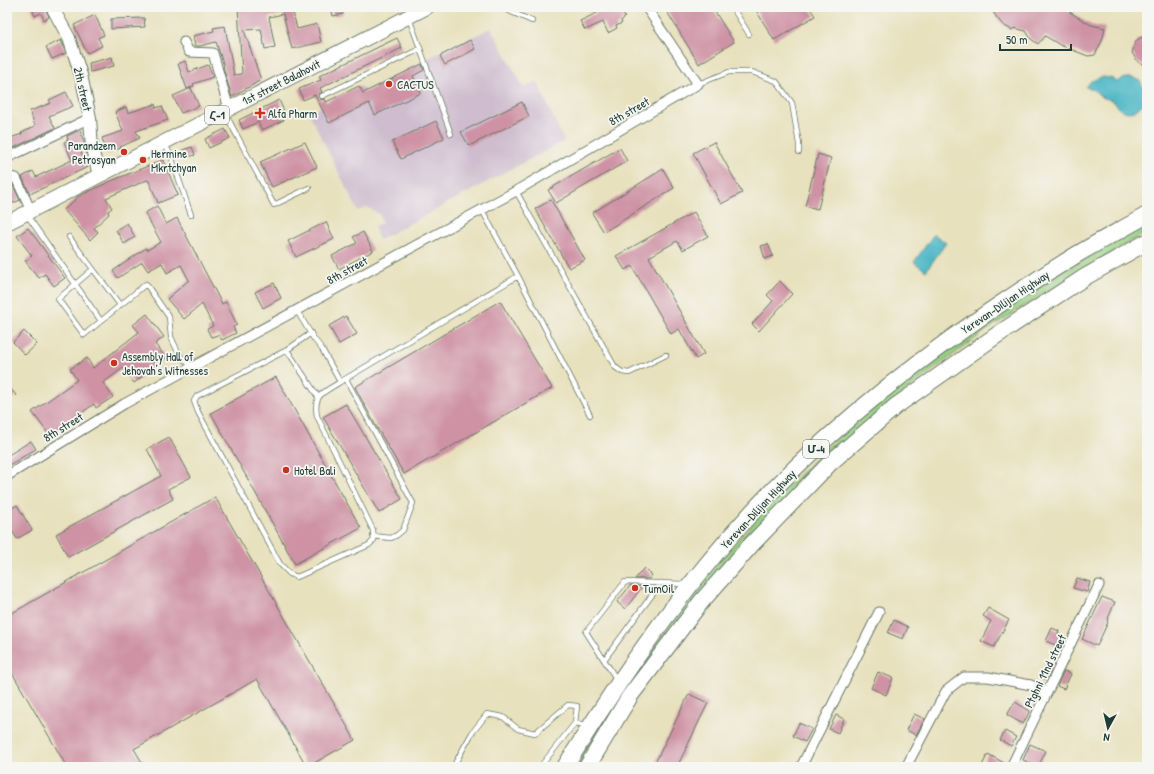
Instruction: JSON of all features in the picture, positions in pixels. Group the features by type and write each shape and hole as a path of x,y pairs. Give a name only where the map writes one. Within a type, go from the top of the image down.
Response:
{"highway":[{"name":"Yerevan-Dilijan Highway","path":"565,767 582,724 619,683 691,584 770,494 815,449 888,386 935,350 1077,255 1147,215"},
{"name":"Yerevan-Dilijan Highway","path":"587,767 630,696 701,602 756,539 830,463 896,406 997,335 1085,277 1147,242"}],"main road":[{"name":"1st street Balahovit","path":"7,224 427,7"}],"street":[{"name":"2th street","path":"52,7 69,38 81,75 90,118 92,149 99,176"},
{"path":"646,7 698,84"},
{"path":"184,42 189,52 213,53 227,110"},
{"name":"8th street","path":"7,476 124,404 482,210 698,84"},
{"path":"7,158 90,118"},
{"path":"7,177 16,178 29,212"},
{"name":"Ptghni 11nd street","path":"1011,767 1100,585"},
{"path":"801,767 879,612"},
{"path":"906,767 946,691 964,678 988,677 1031,685 1047,693"}],"lane":[{"path":"506,7 507,10 532,22"},
{"path":"732,7 749,34"},
{"path":"408,17 451,134"},
{"path":"322,96 420,49"},
{"path":"698,84 729,72 752,72 776,81 792,103 799,152"},
{"path":"227,110 274,205 309,188"},
{"path":"164,142 171,156 191,215"},
{"path":"516,191 616,367 622,372 629,373 666,355"},
{"path":"482,210 590,415"},
{"path":"29,212 101,321"},
{"path":"69,237 120,305"},
{"path":"93,269 58,299 84,335 146,284 170,317 171,337 180,356 193,367"},
{"path":"311,333 287,350 197,396 194,401 198,412 280,564 290,574 297,577 369,545 374,540 373,530 316,416 315,405 318,397 340,382 518,276"},
{"path":"297,311 322,349 340,382"},
{"path":"287,350 318,397"},
{"path":"346,379 413,503 402,530 397,535 391,538 374,536"},
{"path":"619,683 586,632 625,582 691,584"},
{"path":"604,660 661,583"},
{"path":"453,767 472,733 487,714 503,717 518,729 535,733 568,705 577,706 582,724 540,767"}],"shaded area":[{"path":"491,28 524,88 537,81 564,141 379,240 374,226 383,223 379,214 367,207 358,211 309,113 362,86 365,92 424,60"}],"green space":[{"path":"1147,224 1147,232 1084,268 988,329 918,381 837,448 607,722 579,767 571,767 657,638 722,558 772,502 834,441 906,380 1000,312 1065,271"}],"water":[{"path":"1103,77 1111,78 1117,82 1128,78 1134,78 1140,81 1146,92 1144,103 1135,111 1127,112 1120,108 1112,100 1104,98 1093,90 1085,87 1091,81"},
{"path":"934,234 946,243 926,271 914,262"}],"building":[{"path":"31,7 45,7 49,17 44,20 41,13 35,16"},
{"path":"238,7 299,7 300,10 293,12 297,29 317,24 321,42 292,49 283,14 269,17 275,47 265,49 261,29 244,30 261,80 232,97 216,42 195,46 193,36 214,31 213,28 225,26 234,75 242,74"},
{"path":"331,7 342,7 343,14 333,16"},
{"path":"609,7 620,7 625,17 621,21 622,23 616,26 617,28 608,33 603,22 585,30 580,21"},
{"path":"664,7 712,7 734,42 699,64"},
{"path":"754,7 809,7 815,16 774,40"},
{"path":"990,7 1064,7 1091,25 1105,28 1102,41 1095,55 1088,56 1060,45 1045,36 1038,44 1031,39 1026,31 1014,28 1012,30 1003,25"},
{"path":"95,15 104,35 98,38 102,46 87,53 74,25"},
{"path":"144,18 145,27 111,29 111,19"},
{"path":"1147,35 1147,67 1138,62 1132,53 1138,39"},
{"path":"397,38 402,48 320,88 322,92 318,97 321,100 325,99 326,102 359,86 363,93 422,64 424,70 413,76 421,93 375,115 369,103 329,123 315,95 303,100 299,89 321,80 319,76"},
{"path":"61,40 66,53 52,59 46,47"},
{"path":"470,40 475,49 445,65 440,56"},
{"path":"112,57 114,66 90,72 89,63"},
{"path":"185,61 189,72 208,65 213,77 193,84 194,86 187,89 178,64"},
{"path":"191,88 199,106 181,113 173,96"},
{"path":"66,92 73,106 49,116 55,128 7,151 7,139 22,134 21,133 35,126 30,111 51,103 49,100"},
{"path":"279,100 284,111 280,112 284,120 262,130 258,122 243,129 239,120"},
{"path":"522,102 529,116 469,146 461,132"},
{"path":"155,104 156,108 162,106 168,120 136,131 140,138 120,147 121,148 107,153 102,138 123,131 115,112 126,107 128,113"},
{"path":"436,121 444,138 401,159 392,142"},
{"path":"225,129 230,138 209,148 205,139"},
{"path":"80,130 84,142 84,149 80,150 88,167 30,194 22,177 33,171 36,177 72,160 64,142 68,140 67,136"},
{"path":"305,142 317,167 272,187 260,162"},
{"path":"714,142 742,193 721,204 693,153"},
{"path":"192,147 195,155 185,158 182,150"},
{"path":"620,148 627,161 556,203 548,190"},
{"path":"818,154 831,158 818,209 805,206"},
{"path":"163,160 178,195 158,203 149,181 147,180 106,198 112,208 108,211 109,214 94,228 98,232 90,240 64,210 77,197 111,181"},
{"path":"663,169 674,188 604,232 592,213"},
{"path":"7,183 12,184 20,200 7,206"},
{"path":"551,200 585,260 569,268 535,209"},
{"path":"157,206 166,224 177,218 222,304 226,302 237,325 233,327 236,333 222,340 218,335 211,337 207,329 213,326 202,304 184,319 167,299 189,280 181,265 167,273 162,263 148,271 142,262 118,278 113,271 146,248 147,250 161,242 145,213"},
{"path":"694,212 708,236 683,250 677,241 649,257 704,354 696,359 679,329 671,334 632,266 625,270 616,256"},
{"path":"326,222 334,239 296,257 288,241"},
{"path":"127,223 135,237 124,244 116,230"},
{"path":"28,228 65,278 54,286 45,274 39,278 25,261 32,256 17,236"},
{"path":"363,232 373,251 339,269 332,256 357,243 353,237"},
{"path":"768,244 773,256 765,259 761,246"},
{"path":"780,281 792,294 759,331 752,324 773,301 767,295"},
{"path":"274,283 281,298 263,308 255,292"},
{"path":"500,301 552,388 404,474 355,387"},
{"path":"147,314 164,337 155,344 166,358 134,383 123,368 103,383 113,397 96,408 94,404 50,436 32,412 77,380 70,369 87,358 93,368 139,332 133,325"},
{"path":"346,316 357,334 339,344 329,326"},
{"path":"24,331 37,344 25,355 13,342"},
{"name":"Hotel Bali","path":"276,377 361,528 295,564 211,413"},
{"path":"7,385 16,395 7,404"},
{"path":"346,404 402,499 379,513 323,417"},
{"path":"169,437 191,477 168,489 173,499 68,557 56,534 161,476 147,449"},
{"path":"31,441 36,449 7,466 7,456"},
{"path":"215,497 355,740 307,767 257,679 134,749 145,767 67,767 7,664 7,616"},
{"path":"17,505 32,530 17,539 7,522 7,511"},
{"path":"644,568 652,575 649,579 635,579"},
{"path":"1077,578 1090,582 1087,592 1073,588"},
{"path":"630,586 643,586 625,609 617,602"},
{"path":"1102,597 1115,602 1097,646 1082,639"},
{"path":"988,608 1009,620 994,647 981,641 991,621 983,616"},
{"path":"894,620 908,627 903,639 888,633"},
{"path":"1052,628 1059,631 1058,635 1064,638 1060,647 1046,641"},
{"path":"1045,668 1051,671 1047,680 1041,677"},
{"path":"1064,671 1071,674 1064,689 1057,686"},
{"path":"878,672 893,678 886,695 871,688"},
{"path":"689,694 708,703 677,767 653,767"},
{"path":"1015,702 1030,711 1023,724 1007,715"},
{"path":"914,714 925,719 916,735 906,730"},
{"path":"836,715 844,719 838,733 829,729"},
{"path":"799,723 812,729 805,742 793,736"},
{"path":"1005,731 1016,737 1011,746 1000,740"},
{"path":"1030,744 1046,751 1038,767 1023,760"},
{"path":"988,754 1006,764 1005,767 981,767"}],"place":[{"name":"CACTUS","path":"389,84"},
{"name":"Alfa Pharm","path":"260,113"},
{"name":"Parandzem Petrosyan","path":"124,152"},
{"name":"Hermine Mkrtchyan","path":"143,160"},
{"name":"Assembly Hall of Jehovah's Witnesses","path":"114,363"},
{"name":"Hotel Bali","path":"286,470"},
{"name":"TumOil","path":"635,588"}]}
